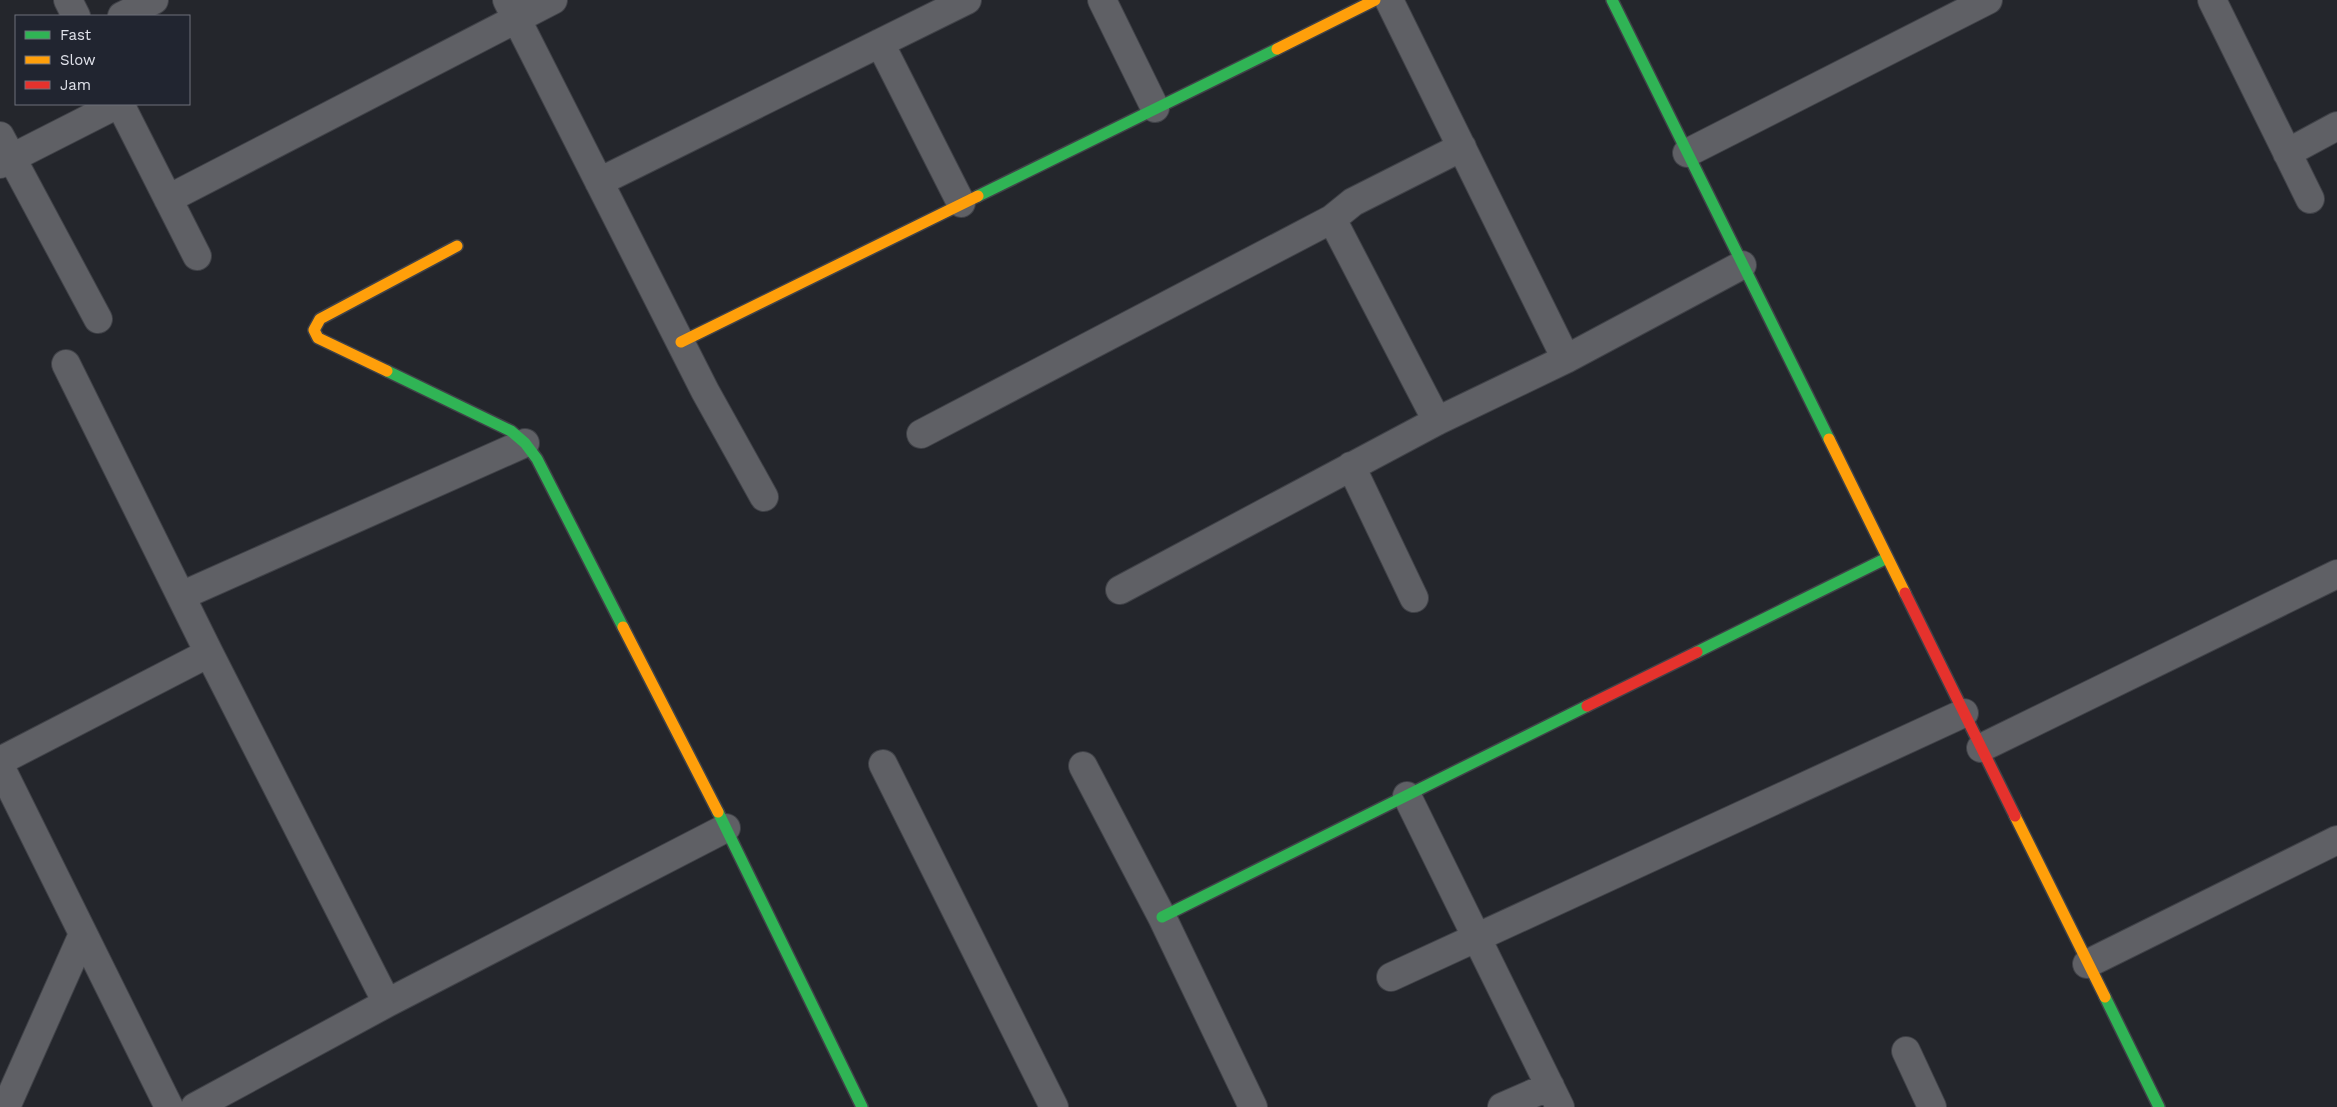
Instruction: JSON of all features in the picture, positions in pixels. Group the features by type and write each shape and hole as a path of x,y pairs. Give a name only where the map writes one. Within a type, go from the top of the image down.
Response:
{"street":[{"path":"68,0 76,15"},
{"path":"124,15 154,0"},
{"path":"168,199 512,9 552,0"},
{"path":"599,182 967,0"},
{"path":"1102,0 1155,108"},
{"path":"680,342 1375,0"},
{"path":"1389,0 1566,358"},
{"path":"1612,0 2159,1107"},
{"path":"1687,153 1988,0"},
{"path":"2212,0 2310,199"},
{"path":"512,9 705,391 764,498"},
{"path":"880,43 962,203"},
{"path":"98,319 4,153 117,105"},
{"path":"120,105 197,256"},
{"path":"2287,153 2337,126"},
{"path":"920,434 1332,219 1353,202 1462,147"},
{"path":"1332,219 1437,421"},
{"path":"457,246 320,319 314,330 318,338 511,431 525,443 537,459 563,506 726,828 862,1107"},
{"path":"1120,590 1437,421 1566,358 1742,265"},
{"path":"66,364 180,596 388,1003"},
{"path":"180,596 525,443"},
{"path":"1351,466 1414,598"},
{"path":"1162,917 1887,558"},
{"path":"1981,748 2337,574"},
{"path":"0,761 209,653"},
{"path":"1391,977 1964,713"},
{"path":"883,764 1054,1107"},
{"path":"0,766 169,1107"},
{"path":"1084,766 1162,917 1253,1107"},
{"path":"1407,796 1555,1096 1502,1107"},
{"path":"195,1107 388,1003 726,828"},
{"path":"2087,964 2337,840"},
{"path":"6,1107 83,934"},
{"path":"1906,1050 1932,1107"}],"traffic: fast":[{"path":"1612,0 1829,439"},
{"path":"978,196 1277,49"},
{"path":"387,371 511,431 525,443 537,459 623,627"},
{"path":"1697,652 1887,558"},
{"path":"1162,917 1587,706"},
{"path":"718,812 862,1107"},
{"path":"2105,997 2159,1107"}],"traffic: slow":[{"path":"1277,49 1375,0"},
{"path":"681,342 978,196"},
{"path":"387,371 318,338 314,330 320,319 457,246"},
{"path":"1829,439 1905,593"},
{"path":"623,627 718,812"},
{"path":"2015,816 2105,997"}],"traffic: jam":[{"path":"1905,593 2015,816"},
{"path":"1587,706 1697,652"}]}
